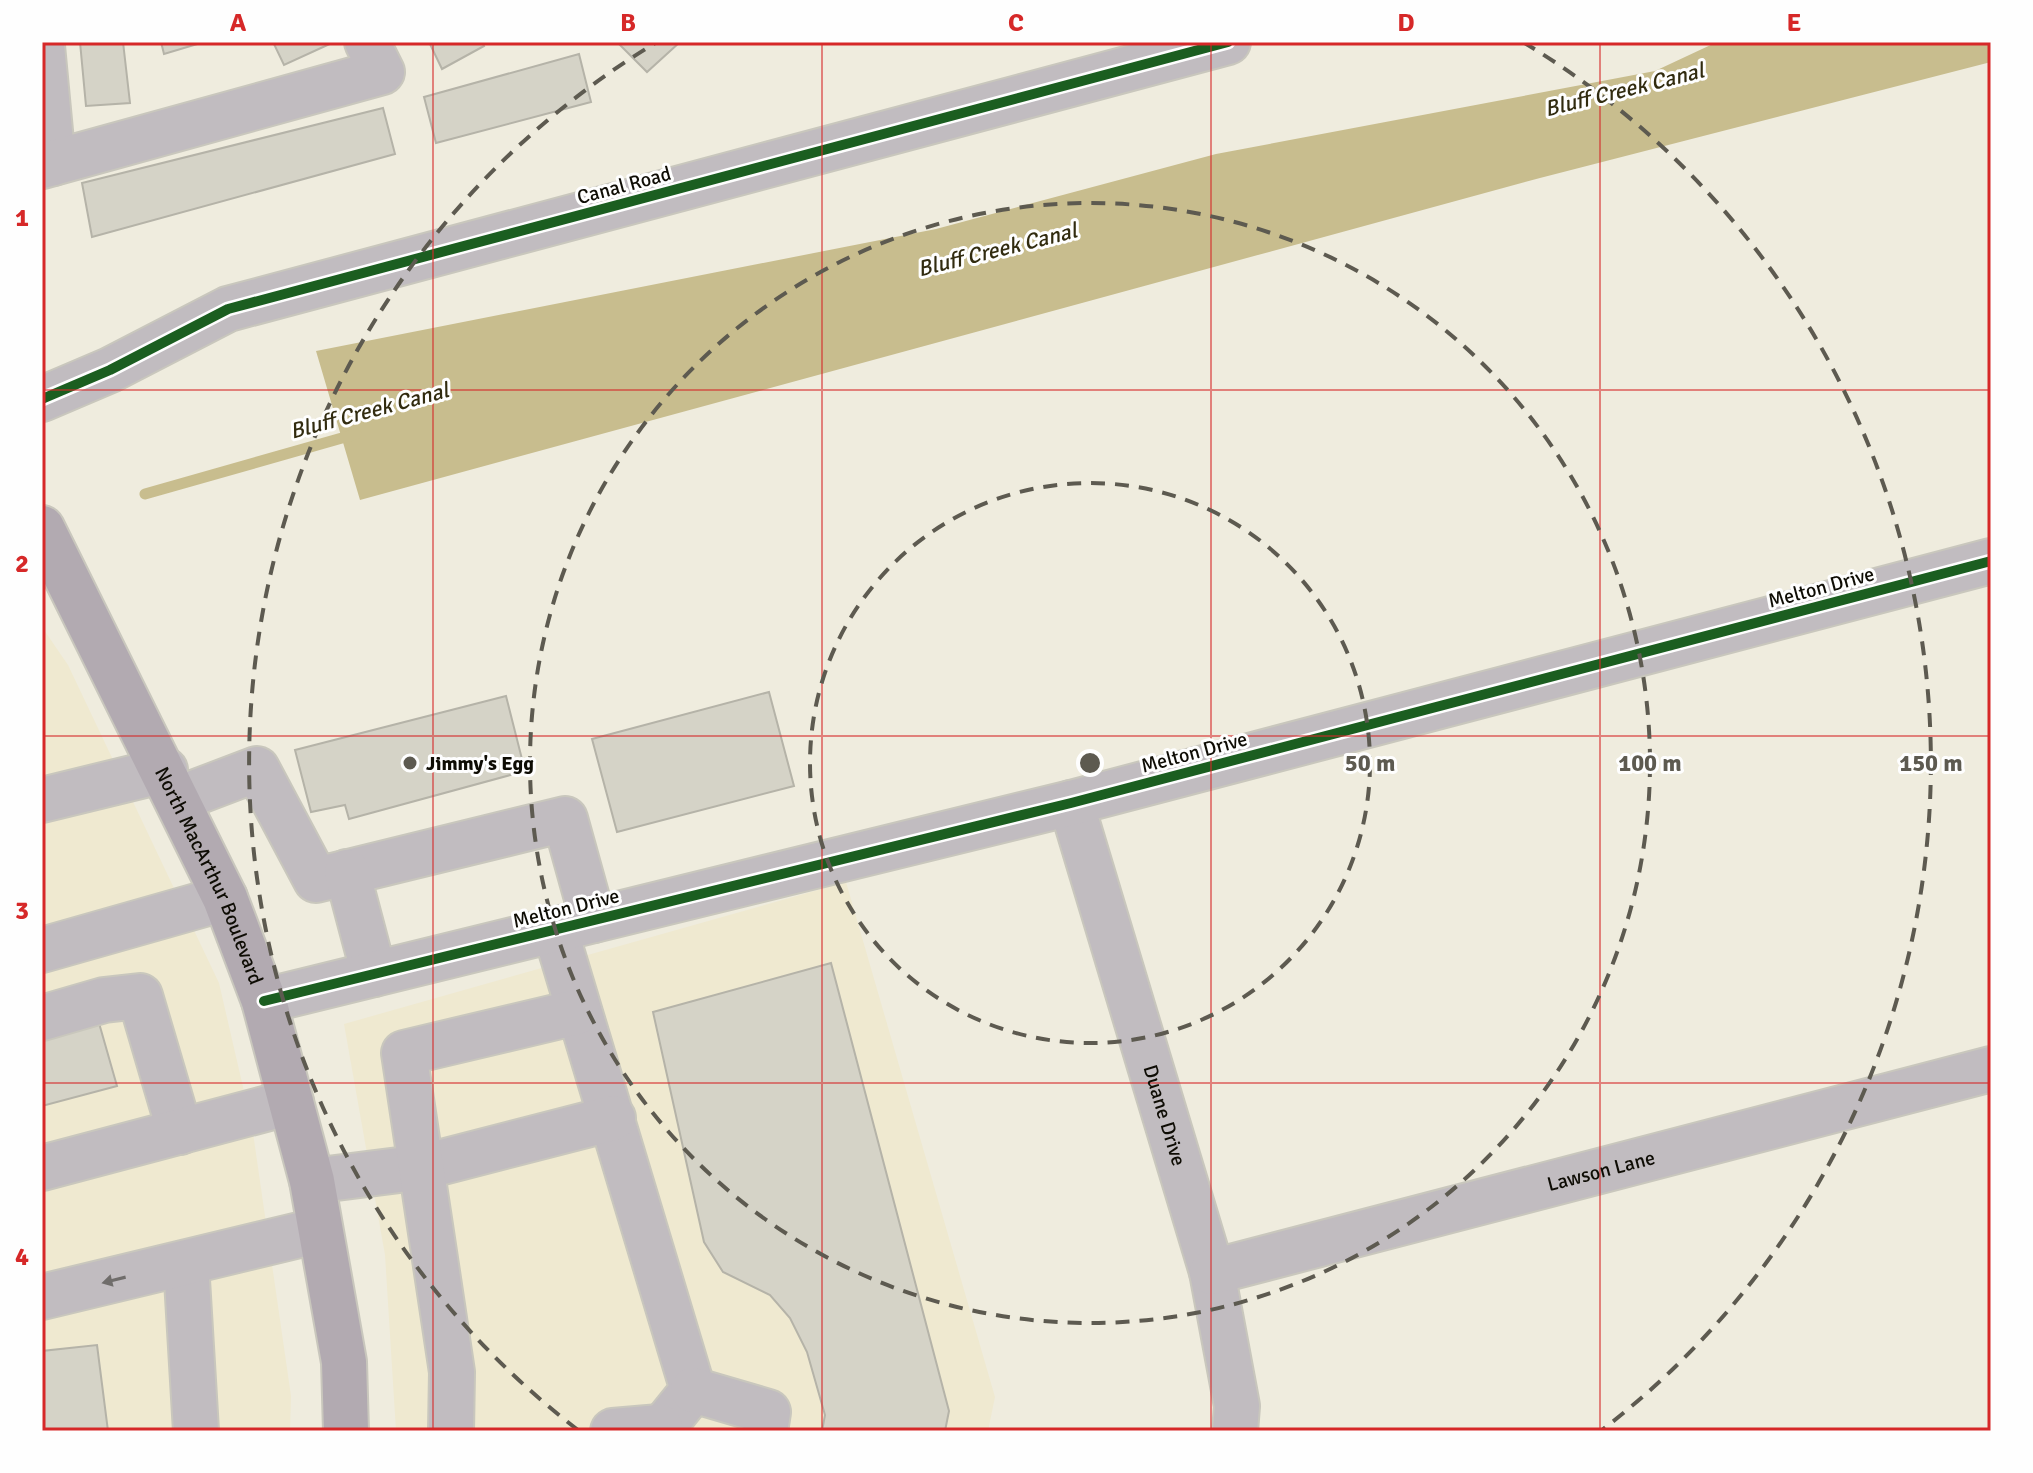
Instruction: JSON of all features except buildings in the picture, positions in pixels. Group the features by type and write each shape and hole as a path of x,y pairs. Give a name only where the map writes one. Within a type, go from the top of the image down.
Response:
{"main road":[{"name":"North MacArthur Boulevard","path":"42,528 56,579 171,785 225,898 264,1001 312,1181 344,1362 346,1431"}],"street":[{"path":"42,46 48,164 382,72 367,42"},
{"name":"Canal Road","path":"42,399 110,370 228,309 1228,42"},
{"name":"Melton Drive","path":"264,1001 1071,803 1991,561"},
{"path":"42,800 171,785 257,769 316,880 565,819 574,925 577,1012 613,1118 693,1390"},
{"name":"Duane Drive","path":"1071,803 1212,1272 1237,1406 1235,1431"},
{"path":"347,872 374,974"},
{"path":"42,950 225,898"},
{"path":"42,1018 104,1000 140,996 180,1132"},
{"path":"451,1431 452,1372 433,1265 423,1167 404,1053 577,1012"},
{"name":"Lawson Lane","path":"1212,1272 1991,1069"},
{"path":"42,1168 291,1102"},
{"path":"312,1181 423,1167 613,1118"},
{"path":"42,1297 320,1230"},
{"path":"186,1263 196,1431"},
{"path":"613,1431 660,1429 693,1390"},
{"path":"693,1390 768,1412 765,1431"}],"shaded area":[{"path":"42,627 68,665 219,983 252,1126 291,1396 290,1431 42,1431"},
{"path":"846,882 995,1397 988,1431 396,1431 385,1255 344,1024"}],"water":[{"path":"1717,42 1991,42 1991,62 1540,178 360,500 316,351 936,229 1216,154 1655,71"}],"waterway":[{"name":"Bluff Creek Canal","path":"145,494 356,434"}],"cycle path":[{"path":"42,399 110,370 228,309 1228,42"},
{"path":"264,1001 1071,803 1991,561"}],"place":[{"name":"Jimmy's Egg","path":"410,763"}]}
